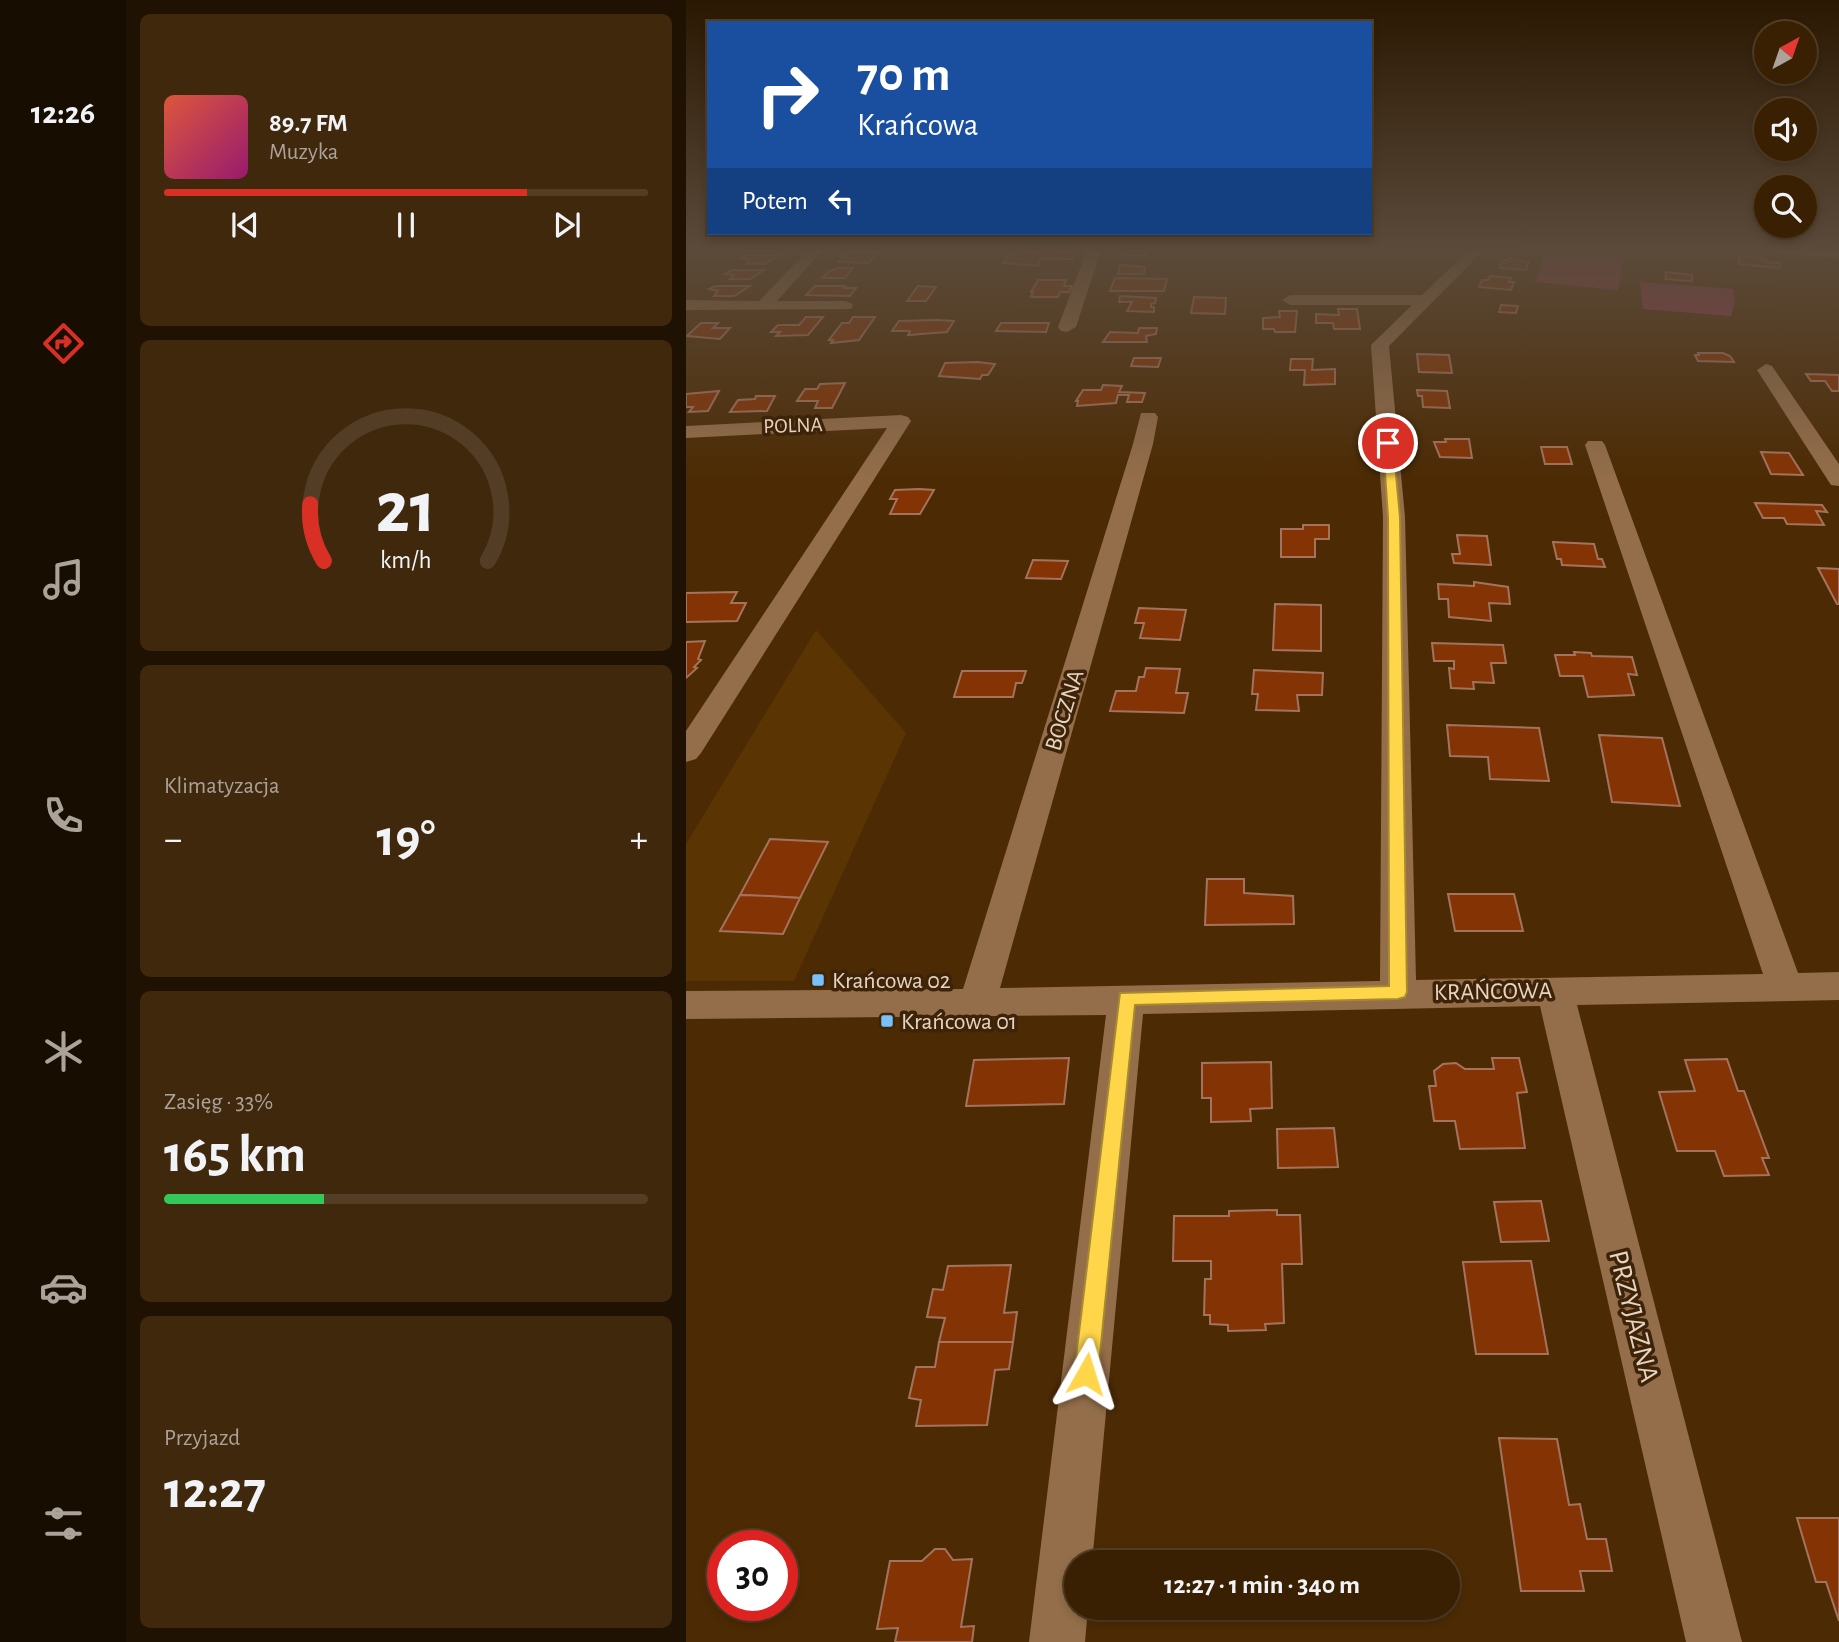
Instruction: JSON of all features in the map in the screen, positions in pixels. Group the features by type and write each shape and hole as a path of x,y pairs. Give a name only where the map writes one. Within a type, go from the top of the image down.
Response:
{"street":[{"path":"1398,992 1394,517 1380,345 1399,327"},
{"path":"1766,370 1839,481"},
{"name":"BOCZNA","path":"977,1003 1143,444 1148,416"},
{"name":"POLNA","path":"686,432 901,421 686,753"},
{"path":"1595,445 1785,986"},
{"name":"KRAŃCOWA","path":"686,1004 977,1003 1398,992 1839,986"},
{"name":"PRZYJAZNA","path":"1555,991 1714,1642"},
{"path":"1057,1642 1126,998"}],"shaded area":[{"path":"816,630 906,733 794,981 686,981 686,844"}],"building":[{"path":"697,327 730,328 720,339 687,336"},
{"path":"776,327 815,327 808,335 776,336 780,332 771,332"},
{"path":"839,327 868,327 859,340 831,343 833,340 829,340"},
{"path":"895,327 950,327 947,332 908,335 910,331 892,331"},
{"path":"999,327 1048,327 1046,332 996,331"},
{"path":"1263,327 1296,327 1295,332 1263,329"},
{"path":"1334,327 1360,327 1360,329 1334,329"},
{"path":"1139,328 1157,328 1156,334 1146,336 1147,342 1103,342 1110,332 1138,333"},
{"path":"1698,353 1723,353 1730,356 1734,362 1698,361 1695,355 1699,355"},
{"path":"1417,354 1449,355 1452,373 1419,372"},
{"path":"1134,358 1161,358 1158,367 1131,366"},
{"path":"1291,359 1313,359 1312,370 1335,369 1335,384 1304,385 1305,370 1290,370"},
{"path":"945,363 995,364 988,375 982,375 980,379 939,376"},
{"path":"1806,374 1839,375 1839,391 1832,391 1825,381 1811,381"},
{"path":"845,383 832,408 815,408 818,401 797,401 805,389 817,389 820,384"},
{"path":"1103,385 1122,386 1119,392 1145,393 1142,402 1127,402 1129,395 1118,395 1116,403 1077,406 1076,401 1083,390 1101,390"},
{"path":"1417,390 1447,391 1450,408 1423,407 1422,396 1418,396"},
{"path":"719,391 708,411 689,412 693,407 686,407 686,394"},
{"path":"756,396 775,396 767,411 730,412 738,400 755,399"},
{"path":"1445,439 1469,439 1472,458 1440,457 1434,442 1446,442"},
{"path":"1541,447 1567,447 1572,464 1545,464"},
{"path":"1761,452 1789,453 1803,475 1771,474"},
{"path":"895,490 934,490 920,514 890,514 897,499 890,499"},
{"path":"1755,503 1822,505 1827,512 1816,511 1824,525 1787,524 1784,518 1763,518"},
{"path":"1303,525 1329,525 1329,539 1315,539 1315,557 1281,557 1281,529 1303,529"},
{"path":"1457,535 1487,536 1491,565 1454,563 1452,554 1460,554"},
{"path":"1553,542 1594,544 1598,559 1602,559 1605,567 1562,565 1561,559 1557,559"},
{"path":"1033,560 1068,561 1061,579 1026,578"},
{"path":"1818,568 1839,569 1839,604 1837,604"},
{"path":"1474,582 1508,587 1510,604 1489,603 1491,621 1449,617 1448,599 1439,599 1438,584 1474,586"},
{"path":"737,592 731,603 746,603 737,621 686,622 686,593"},
{"path":"1275,604 1321,605 1321,651 1273,650"},
{"path":"1139,608 1186,610 1180,640 1140,638 1144,623 1135,623"},
{"path":"705,641 698,659 701,660 694,667 697,668 686,678 686,642"},
{"path":"1432,643 1503,645 1506,663 1491,663 1494,683 1473,682 1474,689 1451,688 1449,668 1454,669 1454,661 1434,661"},
{"path":"1574,652 1591,653 1592,656 1632,657 1637,675 1628,674 1634,695 1588,697 1583,676 1560,676 1555,655 1575,655"},
{"path":"1146,668 1180,669 1176,693 1188,693 1184,713 1110,711 1116,691 1136,691 1139,677 1144,677"},
{"path":"1254,670 1323,673 1322,695 1297,695 1299,711 1256,710 1258,694 1252,694"},
{"path":"962,671 1026,671 1022,683 1016,683 1013,697 954,697"},
{"path":"1447,725 1539,728 1549,781 1490,779 1488,757 1450,756"},
{"path":"1599,735 1662,738 1680,806 1612,802"},
{"path":"770,839 828,842 800,898 740,895"},
{"path":"1207,879 1244,879 1244,893 1293,896 1294,924 1205,925"},
{"path":"1448,894 1514,894 1523,931 1455,931"},
{"path":"740,895 800,898 783,934 720,931"},
{"path":"1069,1058 1064,1104 966,1106 974,1060"},
{"path":"1492,1058 1519,1058 1527,1092 1517,1093 1525,1148 1460,1149 1455,1121 1434,1121 1429,1086 1436,1086 1434,1071 1443,1064 1456,1063 1465,1069 1494,1069"},
{"path":"1727,1059 1738,1091 1744,1091 1769,1158 1762,1158 1769,1175 1724,1176 1715,1151 1677,1151 1659,1092 1695,1091 1685,1060"},
{"path":"1271,1062 1272,1108 1250,1109 1251,1121 1211,1122 1211,1098 1202,1098 1202,1063"},
{"path":"1334,1128 1338,1167 1278,1168 1277,1129"},
{"path":"1541,1201 1549,1241 1501,1242 1494,1202"},
{"path":"1277,1210 1277,1215 1300,1215 1302,1264 1282,1264 1284,1323 1265,1324 1266,1330 1228,1331 1228,1325 1210,1324 1210,1315 1204,1315 1205,1279 1211,1279 1211,1261 1173,1261 1174,1216 1229,1216 1229,1211"},
{"path":"1531,1261 1548,1354 1476,1354 1463,1262"},
{"path":"1011,1265 1004,1313 1017,1312 1013,1342 939,1342 945,1318 927,1317 933,1289 943,1290 948,1266"},
{"path":"939,1342 1013,1342 1009,1369 995,1370 987,1425 916,1426 921,1400 909,1398 916,1367 935,1367"},
{"path":"1499,1438 1557,1439 1569,1505 1580,1504 1587,1539 1606,1539 1612,1571 1580,1571 1584,1591 1521,1591"},
{"path":"1797,1518 1839,1518 1839,1621 1826,1582 1816,1582"},
{"path":"935,1549 945,1549 953,1560 972,1559 961,1627 974,1626 972,1642 895,1642 898,1628 877,1629 890,1561 922,1561"}],"place":[{"name":"Krańcowa 02","path":"818,980"},
{"name":"Krańcowa 01","path":"887,1021"}],"route":[{"path":"1086,1374 1126,998 1398,992 1394,517 1388,443"}]}
